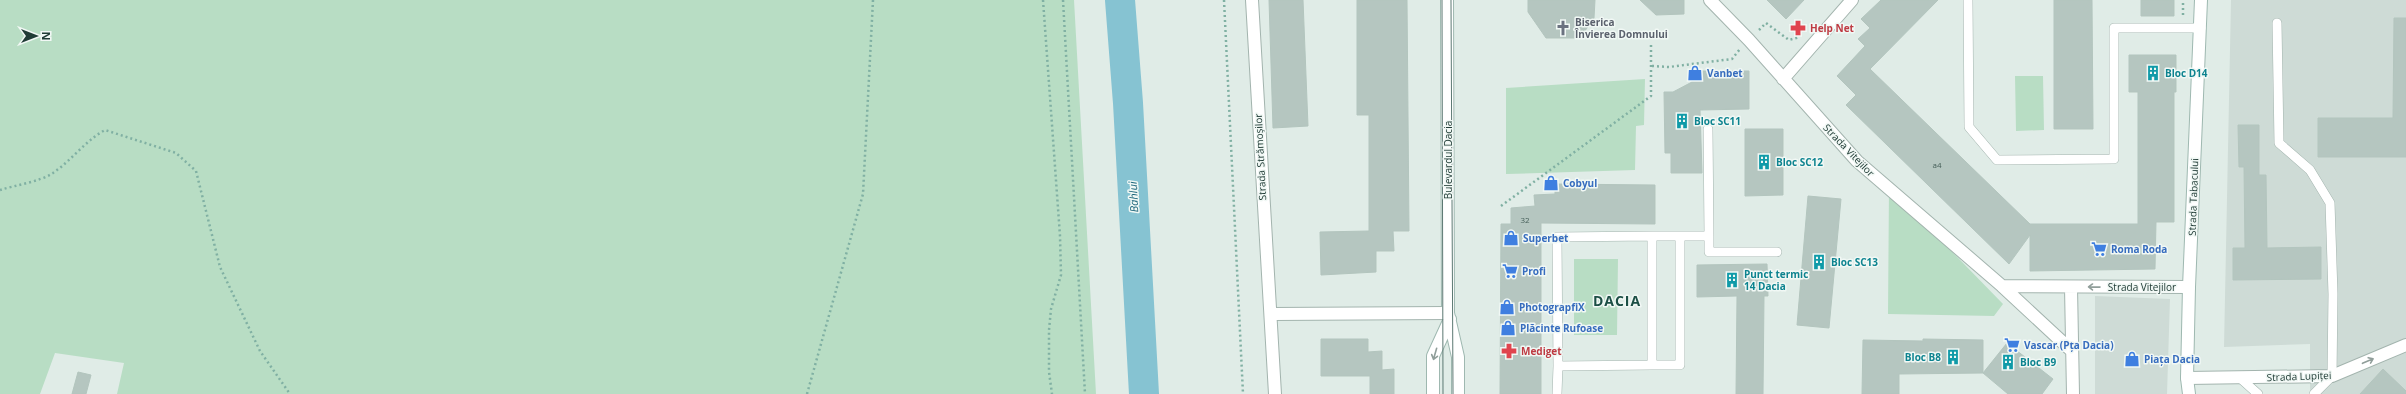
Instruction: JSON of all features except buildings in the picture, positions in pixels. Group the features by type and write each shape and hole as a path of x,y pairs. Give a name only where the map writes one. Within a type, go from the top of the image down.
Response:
{"street":[{"name":"Strada Strămoșilor","path":"1252,0 1263,210 1272,314 1275,394"},
{"name":"Bulevardul Dacia","path":"1447,0 1449,316 1458,356 1458,394"},
{"name":"Strada Vitejilor","path":"1710,0 1857,161 2002,286 2072,351"},
{"path":"1783,79 1852,0"},
{"name":"Strada Tabacului","path":"2189,394 2187,378 2201,0"},
{"name":"Strada Vitejilor","path":"2002,286 2190,287"},
{"path":"2071,287 2073,394"},
{"path":"1272,314 1449,316"},
{"name":"Bulevardul Dacia","path":"1433,394 1433,356 1449,316"},
{"name":"Strada Lupiței","path":"2187,378 2332,376 2406,345"}],"lane":[{"path":"1968,0 1968,127 1997,160 2114,159 2114,28 2201,28"},
{"path":"2277,23 2279,143 2310,170 2330,203 2333,294 2332,376 2314,394"},
{"path":"1708,129 1709,252 1777,252"},
{"path":"1652,236 1652,365"},
{"path":"1558,366 1680,365 1680,236"},
{"path":"1557,394 1557,237 1709,236"},
{"path":"2239,377 2258,394"}],"path":[{"path":"807,394 863,194 873,0"},
{"path":"1043,0 1061,267 1061,275 1051,309 1049,330 1049,372 1052,394"},
{"path":"1063,0 1085,394"},
{"path":"1224,0 1243,394"},
{"path":"1501,206 1651,96 1651,44"},
{"path":"0,190 51,174 68,162 92,137 105,130 176,153 196,171 220,267 260,352 290,394"}],"shaded area":[{"path":"2231,0 2406,0 2406,394 2310,394 2310,344 2224,347"},
{"name":"Piața Dacia","path":"2095,296 2170,299 2167,394 2095,394"}],"green space":[{"path":"0,0 1074,0 1096,394 117,394 124,363 55,353 40,394 0,394"},
{"path":"2015,76 2043,76 2044,130 2016,131"},
{"path":"1645,79 1644,125 1636,126 1635,170 1506,174 1506,88"},
{"path":"1889,187 2003,304 1994,316 1888,314"},
{"path":"1574,259 1618,259 1617,335 1574,335"}],"waterway":[{"name":"Bahlui","path":"1120,0 1128,103 1144,394"}],"tram line":[{"path":"1442,0 1443,394"},
{"path":"1451,0 1453,394"}],"place":[{"name":"Biserica Învierea Domnului","path":"1563,28"},
{"name":"Help Net","path":"1798,28"},
{"name":"Vanbet","path":"1695,73"},
{"name":"Bloc D14","path":"2153,73"},
{"name":"Bloc SC11","path":"1682,121"},
{"name":"Bloc SC12","path":"1764,162"},
{"name":"Cobyul","path":"1551,183"},
{"name":"Superbet","path":"1511,238"},
{"name":"Roma Roda","path":"2099,249"},
{"name":"Bloc SC13","path":"1819,262"},
{"name":"Profi","path":"1510,271"},
{"name":"Punct termic 14 Dacia","path":"1732,280"},
{"name":"PhotograpfiX","path":"1507,307"},
{"name":"Plăcinte Rufoase","path":"1508,328"},
{"name":"Vascar (Pța Dacia)","path":"2012,345"},
{"name":"Mediget","path":"1509,351"},
{"name":"Bloc B8","path":"1953,357"},
{"name":"Piața Dacia","path":"2132,359"},
{"name":"Bloc B9","path":"2008,362"}],"district":[{"name":"DACIA","path":"1617,300"}]}
